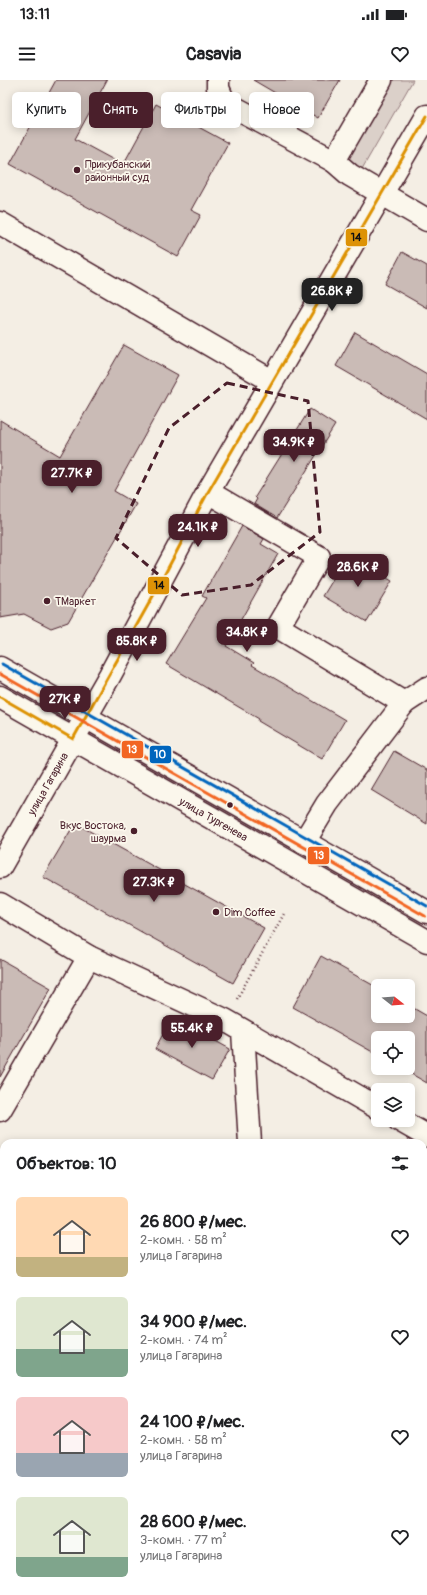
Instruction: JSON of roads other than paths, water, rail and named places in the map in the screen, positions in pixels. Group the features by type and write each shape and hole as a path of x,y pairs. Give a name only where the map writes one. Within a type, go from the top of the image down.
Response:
{"main road":[{"path":"218,80 218,88 224,102 334,161 350,175 427,220"},
{"path":"334,161 381,80"},
{"name":"улица Гагарина","path":"0,867 157,589 208,492 427,116"},
{"path":"0,223 272,381"},
{"path":"208,492 318,557 278,627 404,703"},
{"path":"0,668 427,912"},
{"path":"304,842 327,804 404,703 427,688"},
{"name":"улица Тургенева","path":"0,697 427,941"},
{"path":"0,904 89,957 234,1025 371,1104"},
{"path":"0,1110 89,957"},
{"path":"234,1025 249,1139"},
{"path":"411,1127 427,1136"}],"place":[{"name":"Прикубанский районный суд","path":"77,170"},
{"name":"ТМаркет","path":"47,601"},
{"name":"Вкус Востока, шаурма","path":"134,831"},
{"name":"Dim Coffee","path":"216,912"}]}
